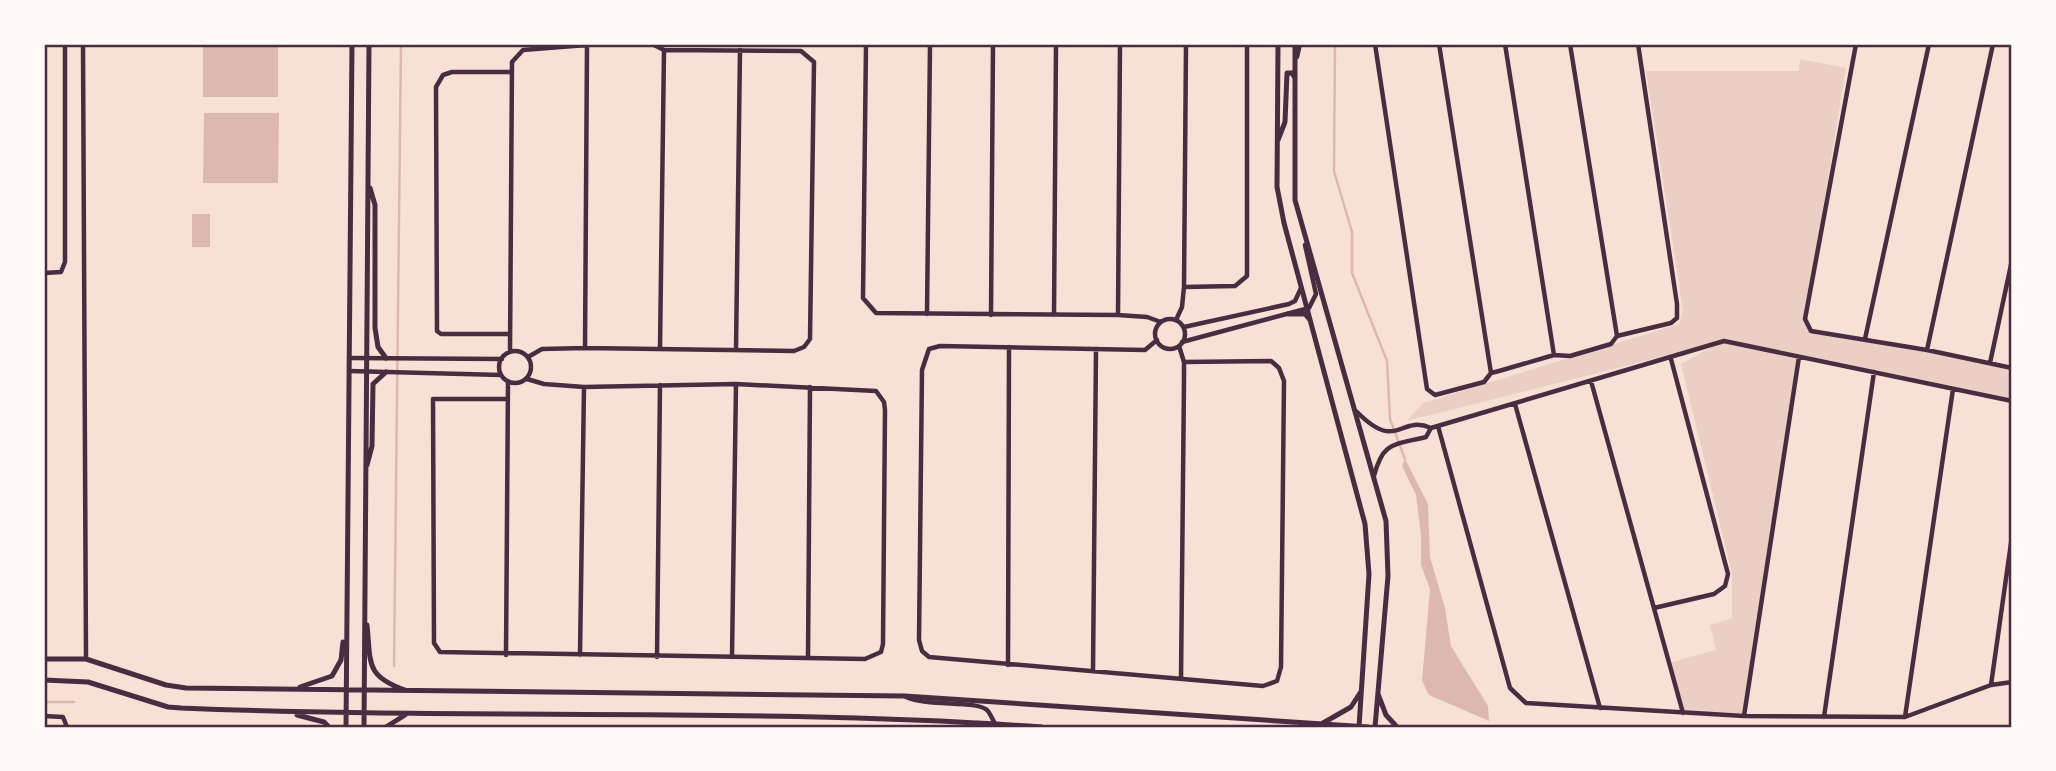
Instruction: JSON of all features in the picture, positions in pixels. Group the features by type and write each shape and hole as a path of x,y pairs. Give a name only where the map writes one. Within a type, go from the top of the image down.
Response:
{"street":[{"path":"44,273 61,272 65,262 65,44"},
{"path":"83,44 86,659"},
{"path":"346,727 352,44"},
{"path":"364,727 369,44"},
{"path":"510,352 512,62 523,50 599,44"},
{"path":"528,357 542,349 585,348 794,351 804,347 810,339 815,68 811,57 801,51 664,50 652,44"},
{"path":"866,44 863,298 868,306 876,313 1118,315 1147,317 1161,322 1176,320 1184,327"},
{"path":"927,314 930,44"},
{"path":"991,315 993,44"},
{"path":"1054,315 1056,44"},
{"path":"1118,315 1120,44"},
{"path":"1176,320 1182,307 1184,287 1186,44"},
{"path":"1184,287 1236,286 1247,276 1247,44"},
{"path":"1278,44 1277,187 1284,223 1365,524 1369,575 1359,727"},
{"path":"1161,322 1156,330 1157,340 1169,349 1253,322 1309,308 1316,294 1293,178 1295,64 1298,44"},
{"path":"1375,44 1427,389 1435,395 1484,382 1491,373 1554,355 1570,356 1611,344 1617,336 1671,323 1677,318 1638,44"},
{"path":"1439,44 1491,373"},
{"path":"1505,44 1554,355"},
{"path":"1570,44 1617,336"},
{"path":"1856,44 1805,319 1811,331 1927,350 2012,368"},
{"path":"1865,339 1929,44"},
{"path":"1927,350 1993,44"},
{"path":"585,348 587,45"},
{"path":"660,348 664,50"},
{"path":"736,349 740,50"},
{"path":"510,334 441,334 437,331 436,87 443,75 452,72 512,72"},
{"path":"1277,142 1285,122 1287,73 1292,73 1295,78"},
{"path":"368,181 375,205 375,328 378,347 386,358"},
{"path":"1301,224 1357,412 1386,521 1388,576 1375,727"},
{"path":"1990,363 2012,260"},
{"path":"1184,327 1295,301 1302,282"},
{"path":"1250,312 1253,322"},
{"path":"1288,314 1305,314 1314,329"},
{"path":"1181,679 1184,362 1181,344 1184,327"},
{"path":"1157,340 1145,350 940,346 929,349 922,370 919,640 922,651 929,657 1271,684 1280,675 1284,381 1279,368 1270,361 1184,362"},
{"path":"1357,412 1373,428 1386,433 1422,424 1431,428 1671,359 1724,341 2012,401"},
{"path":"1008,665 1009,347"},
{"path":"1093,671 1096,349"},
{"path":"349,358 502,359 510,352 520,352 528,357 531,364 527,379"},
{"path":"1744,716 1799,356"},
{"path":"501,375 502,359"},
{"path":"1654,608 1714,594 1725,586 1728,574 1671,359"},
{"path":"349,371 501,375 508,382 518,383 527,379 544,384 584,387 736,384 870,390 881,395 885,410 883,644 876,656 865,659 446,654 434,643 433,399 508,399"},
{"path":"365,471 372,446 373,384 386,372"},
{"path":"1824,717 1874,372"},
{"path":"1591,381 1683,713"},
{"path":"506,655 508,382"},
{"path":"732,657 736,384"},
{"path":"657,656 660,385"},
{"path":"580,656 584,387"},
{"path":"808,658 810,387"},
{"path":"1905,717 1953,389"},
{"path":"1515,404 1600,708"},
{"path":"1438,426 1510,688 1518,699 1526,703 1744,716 1905,717 1991,685 2012,682"},
{"path":"1374,476 1379,455 1389,446 1426,438 1431,428"},
{"path":"1991,685 2012,536"},
{"path":"363,590 372,668 384,682 412,692"},
{"path":"294,689 332,677 341,660 346,625"},
{"path":"44,659 86,659 166,685 412,692 905,696 1368,727"},
{"path":"44,680 88,682 168,708 288,713 1042,727"},
{"path":"1322,723 1351,707 1362,690"},
{"path":"1377,691 1386,715 1397,727"},
{"path":"905,696 920,703 978,705 988,710 995,726"},
{"path":"288,713 324,722 329,727"},
{"path":"386,727 408,714"},
{"path":"44,716 63,717 67,727"}],"shaded area":[{"path":"203,44 278,44 278,97 203,97"},
{"path":"1800,59 1846,68 1805,319 1811,331 2012,368 2012,401 1799,357 1744,716 1683,713 1669,663 1716,650 1710,625 1732,618 1732,574 1681,364 1721,342 1407,421 1423,403 1679,324 1683,311 1646,71 1799,71"},
{"path":"204,113 279,113 278,183 203,183"},
{"path":"192,214 210,214 210,247 192,247"},
{"path":"1405,459 1428,504 1430,557 1445,608 1451,646 1488,706 1489,721 1429,695 1422,681 1430,589 1421,565 1421,535 1416,495 1402,466"}],"waterway":[{"path":"394,666 401,44"},
{"path":"1335,44 1334,171 1352,232 1352,273 1387,361 1390,419 1405,459"},
{"path":"44,702 74,702"}]}
